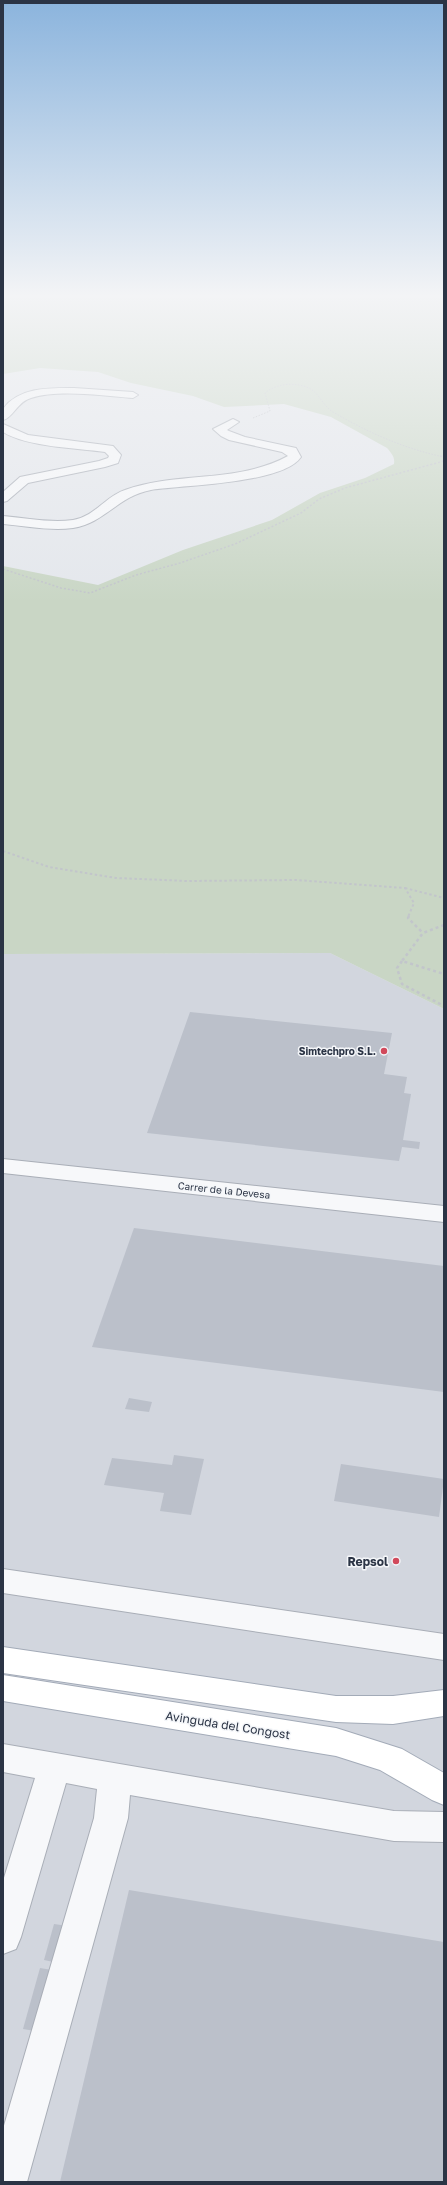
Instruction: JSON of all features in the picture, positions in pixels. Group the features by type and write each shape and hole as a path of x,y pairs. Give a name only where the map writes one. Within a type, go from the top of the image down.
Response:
{"main road":[{"path":"3,1660 336,1710 393,1710 444,1703"},
{"name":"Avinguda del Congost","path":"3,1688 336,1742 390,1760 444,1790"}],"street":[{"path":"3,417 13,403 21,399"},
{"path":"3,520 53,524 81,522 98,516 129,492 160,486 227,478 262,471 288,462 296,457 292,451 280,446 235,438 223,433 219,429 233,422"},
{"path":"3,427 16,435 27,438 109,449 115,455 114,460 101,464 24,480 3,498"},
{"name":"Carrer de la Devesa","path":"3,1166 444,1214"},
{"path":"3,1581 444,1647"},
{"path":"3,1758 394,1826 444,1827"},
{"path":"3,1937 55,1768"},
{"path":"7,2182 111,1818 115,1778"}],"path":[{"path":"233,422 260,417 270,411 267,399"},
{"path":"321,399 327,407 386,440 409,450 444,457"},
{"path":"3,569 61,588 90,593 136,575 180,563 235,544 301,513 319,499 345,488 444,461"},
{"path":"3,851 52,869 104,878 188,881 259,878 351,882 405,888 444,898"},
{"path":"405,888 414,902 408,918 423,933"},
{"path":"444,925 423,933 396,968 402,984 444,1006"},
{"path":"402,961 444,974"}],"shaded area":[{"path":"330,953 444,1009 444,2182 3,2182 3,954"}],"green space":[{"path":"201,399 444,399 444,1009 330,953 3,954 3,566 98,585 183,550 272,520 320,493 365,478 394,464 393,456 387,448 331,417 284,404 224,407"}],"building":[{"path":"190,1012 392,1033 384,1074 407,1077 404,1093 411,1094 403,1140 420,1142 419,1149 402,1147 399,1161 147,1133"},
{"path":"134,1228 444,1266 444,1392 92,1347"},
{"path":"129,1398 152,1402 149,1412 125,1409"},
{"path":"174,1455 204,1459 191,1515 160,1511 164,1493 104,1485 112,1458 172,1465"},
{"path":"341,1464 444,1479 439,1517 334,1501"},
{"path":"129,1890 444,1942 444,2182 60,2182"},
{"path":"54,1924 68,1926 58,1963 44,1960"},
{"path":"40,1968 58,1971 41,2032 23,2029"}],"place":[{"name":"Simtechpro S.L.","path":"384,1051"},
{"name":"Repsol","path":"396,1561"}]}
